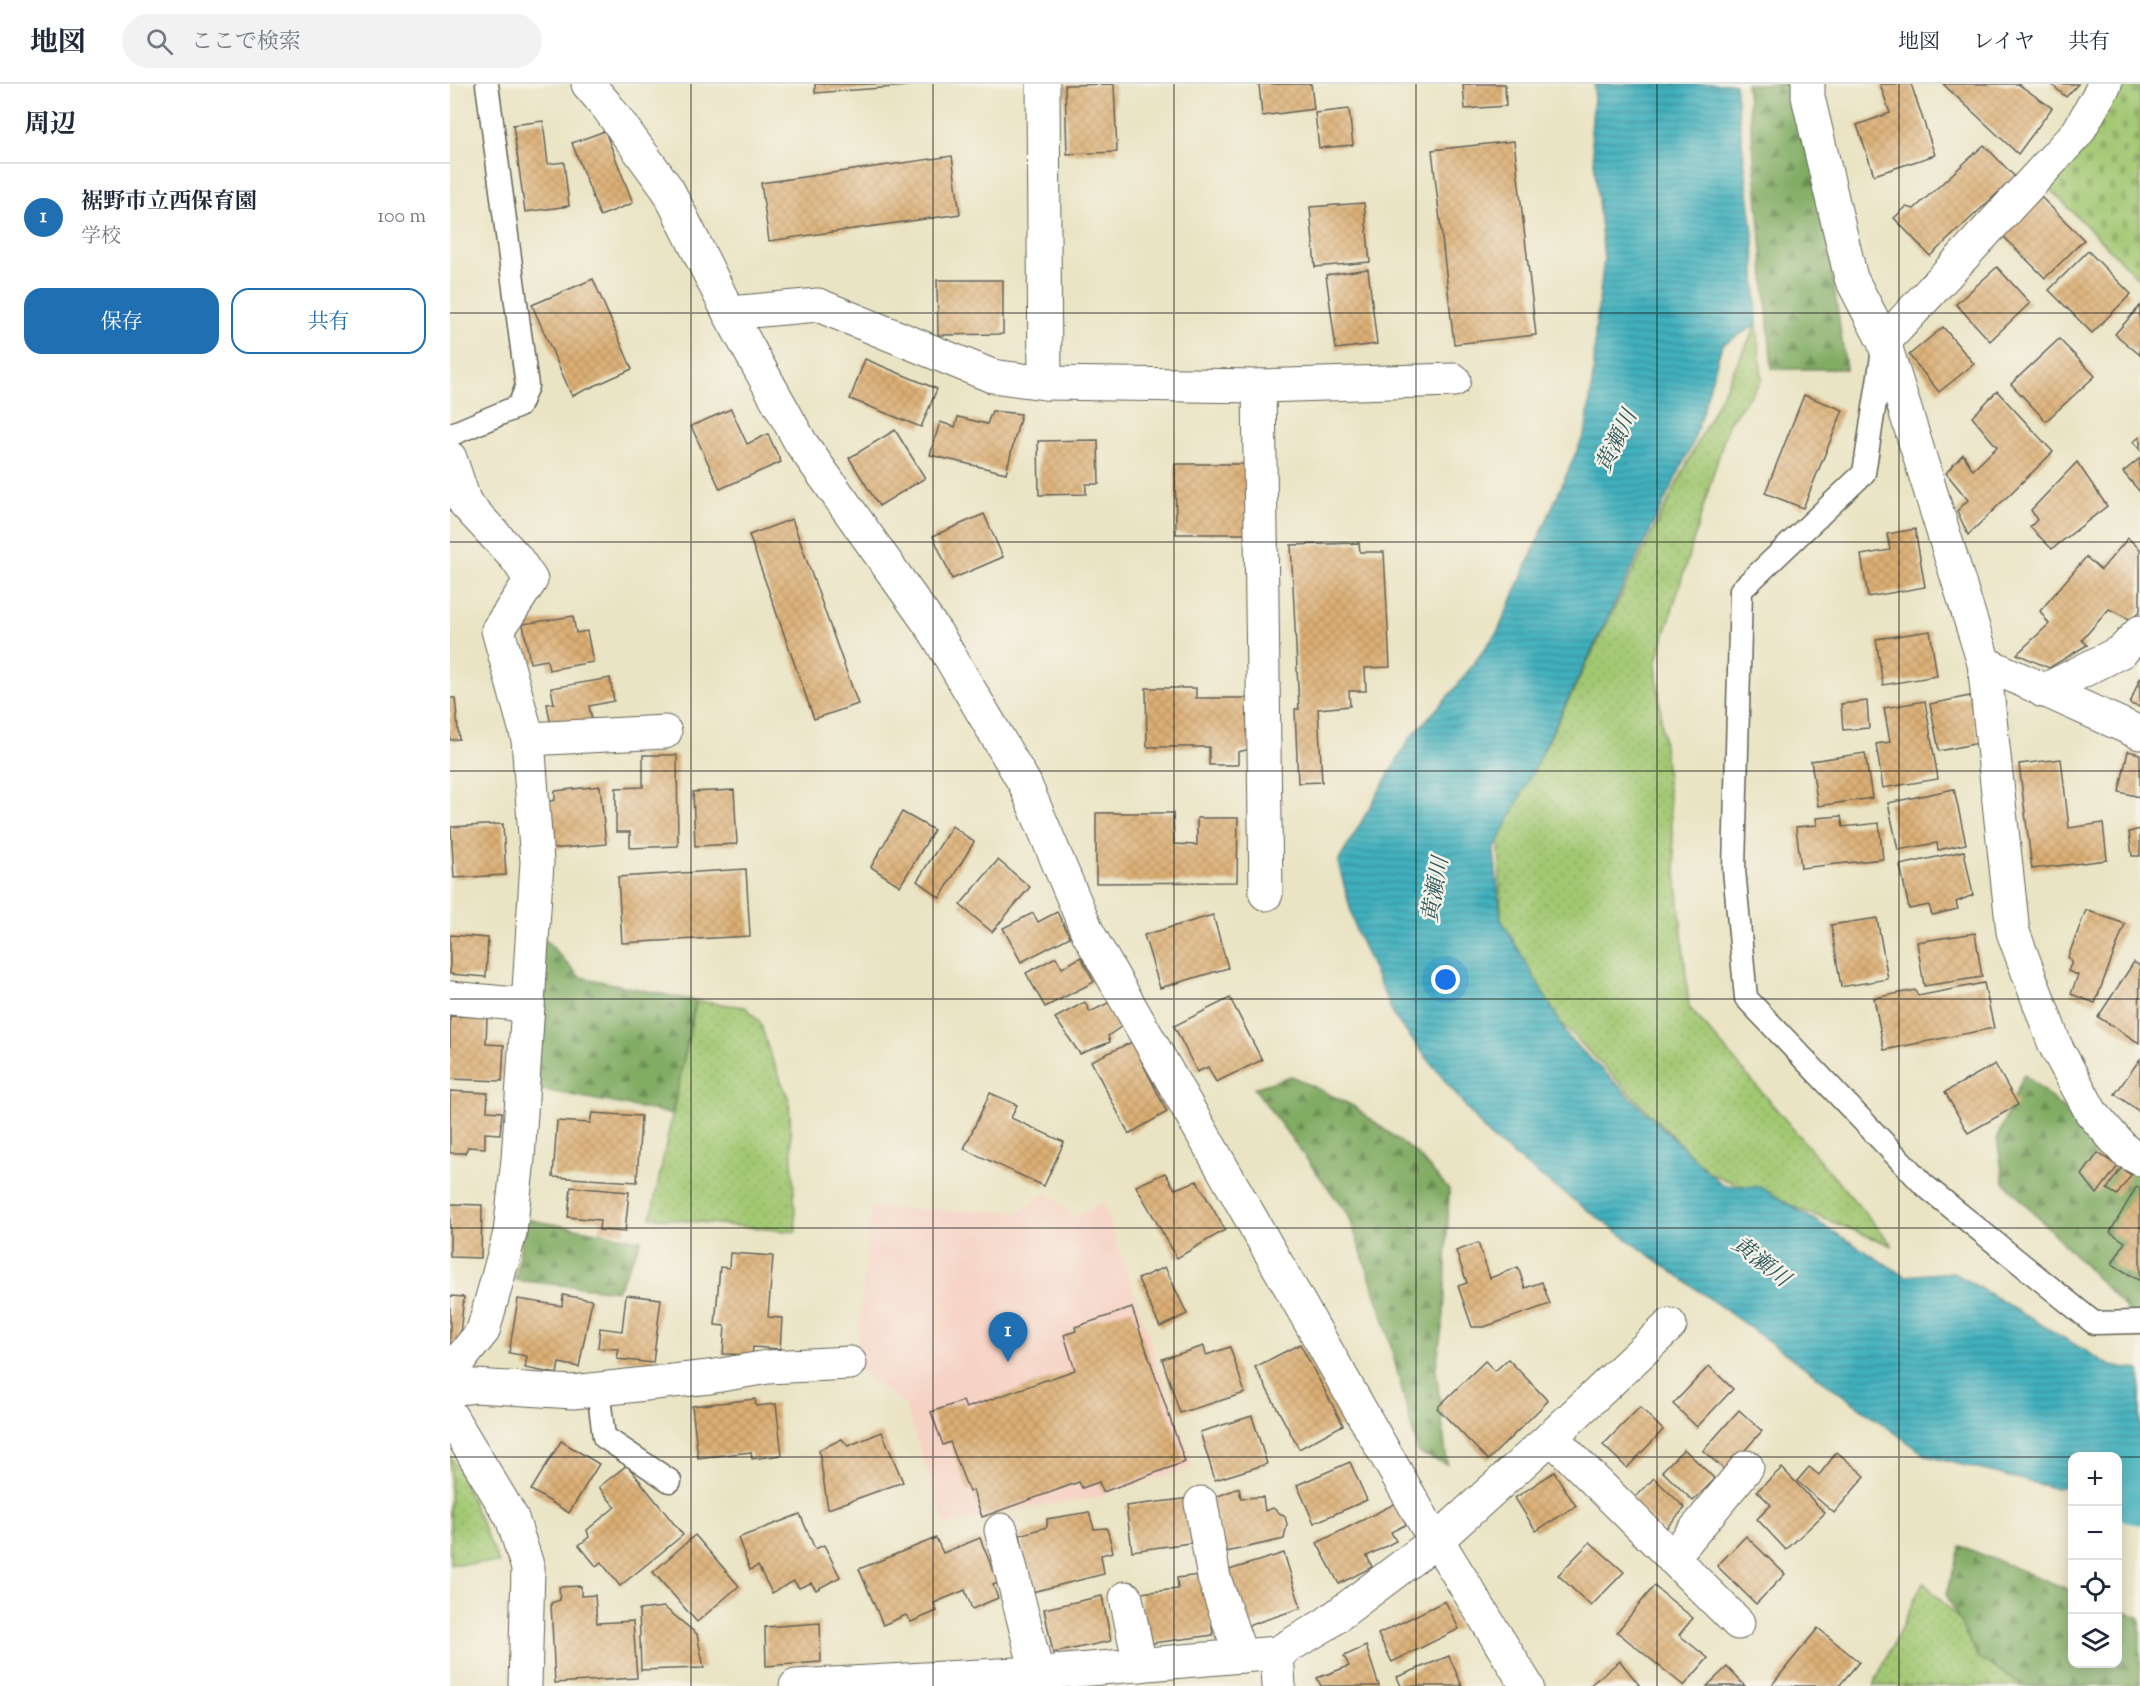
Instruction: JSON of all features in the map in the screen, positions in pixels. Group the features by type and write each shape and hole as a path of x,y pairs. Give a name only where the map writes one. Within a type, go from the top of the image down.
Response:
{"street":[{"path":"588,84 668,190 729,313 801,443 936,633 1025,784 1088,933 1426,1525 1527,1686"},
{"path":"1043,84 1045,383"},
{"path":"1808,84 1808,97 1851,278 1884,342 1984,663 2013,932 2055,1046 2091,1112 2125,1151 2140,1159"},
{"path":"1884,342 2078,132 2105,84"},
{"path":"729,313 818,305 992,376 1045,383 1260,386 1454,380"},
{"path":"1260,386 1266,894"},
{"path":"450,458 465,503 516,558 531,580 498,630 528,739 537,862 518,1159 510,1233 483,1331 450,1372"},
{"path":"2043,691 2122,651 2140,632"},
{"path":"1984,663 2140,733"},
{"path":"528,739 665,732"},
{"path":"450,998 528,1005"},
{"path":"796,1686 1140,1665 1277,1653 1326,1623 1437,1540 1670,1325"},
{"path":"450,1389 476,1386 573,1392 709,1377 768,1367 850,1363"},
{"path":"450,1415 512,1518 528,1568 525,1686"},
{"path":"1551,1437 1738,1623"},
{"path":"1672,1558 1747,1467"},
{"path":"1201,1503 1214,1578 1240,1656"},
{"path":"1001,1530 1037,1672"},
{"path":"1126,1598 1140,1665"},
{"path":"1277,1653 1279,1686"}],"lane":[{"path":"450,435 519,406 526,386 487,84"},
{"path":"1884,342 1864,473 1741,590 1734,870 1746,998 1924,1185 2094,1323 2140,1322"},
{"path":"598,1390 604,1437 670,1481"}],"shaded area":[{"path":"1047,1192 1074,1219 1103,1202 1193,1467 1094,1498 1009,1511 945,1525 905,1405 862,1372 857,1352 871,1208 1020,1212"}],"green space":[{"path":"1746,84 1805,84 1846,369 1772,369"},
{"path":"2108,84 2140,84 2140,280 2044,183"},
{"path":"1757,324 1762,380 1729,422 1656,664 1689,1007 1893,1246 1709,1173 1559,1021 1501,919 1499,839"},
{"path":"540,934 580,977 696,1001 672,1114 527,1087"},
{"path":"696,1001 745,1007 760,1022 789,1100 796,1232 651,1217"},
{"path":"2024,1074 2132,1170 2140,1174 2140,1323 2004,1182 1997,1138"},
{"path":"1291,1076 1353,1106 1417,1154 1449,1190 1444,1315 1436,1368 1447,1464 1418,1453 1383,1316 1349,1216 1254,1088"},
{"path":"525,1219 641,1240 617,1291 515,1280"},
{"path":"450,1457 455,1463 499,1563 450,1564"},
{"path":"1961,1546 2068,1589 2068,1668 2122,1668 2122,1611 2140,1618 2140,1686 2025,1686 1978,1658 1946,1594"},
{"path":"1923,1582 1996,1657 2040,1686 1873,1686"}],"water":[{"path":"1595,84 1735,84 1754,241 1757,324 1722,345 1693,443 1494,851 1501,919 1569,1038 1722,1185 1761,1187 1905,1276 1953,1272 2111,1366 2140,1370 2140,1479 2122,1481 2122,1452 2068,1452 2068,1486 2054,1488 1927,1456 1536,1173 1489,1136 1395,1018 1356,931 1338,862 1410,738 1453,691 1498,631 1586,430 1604,259 1591,132"}],"building":[{"path":"815,84 907,84 907,86 815,93"},
{"path":"1114,84 1117,152 1067,154 1065,85"},
{"path":"1259,84 1311,84 1314,109 1262,116"},
{"path":"1463,84 1505,84 1506,106 1465,109"},
{"path":"1880,84 1911,84 1935,155 1874,175 1857,125 1890,113"},
{"path":"1943,84 2018,84 2052,108 2018,154"},
{"path":"2051,84 2078,84 2066,97"},
{"path":"1349,109 1353,145 1319,148 1315,113"},
{"path":"543,121 548,164 564,162 569,206 525,212 513,125"},
{"path":"605,131 633,203 600,216 572,143"},
{"path":"1514,141 1536,335 1454,344 1432,150"},
{"path":"1984,145 2015,177 1930,256 1894,218 1906,207 1914,209"},
{"path":"952,156 960,214 769,241 761,183"},
{"path":"2041,197 2084,240 2045,278 2002,235"},
{"path":"1364,203 1370,262 1315,267 1310,207"},
{"path":"2088,251 2131,294 2092,333 2049,290"},
{"path":"1997,267 2030,303 1990,341 1956,304"},
{"path":"1368,269 1377,344 1336,349 1326,275"},
{"path":"593,279 632,369 572,396 532,305"},
{"path":"937,280 1003,280 1003,334 938,335"},
{"path":"2140,306 2140,355 2115,334"},
{"path":"1943,327 1974,364 1939,392 1909,355"},
{"path":"2059,339 2095,376 2046,421 2011,384"},
{"path":"865,359 937,389 921,427 850,399"},
{"path":"1997,391 2053,452 1968,535 1957,511 1968,500 1946,473 1963,454 1973,470 1997,447 1972,417"},
{"path":"1804,395 1843,410 1803,508 1765,493"},
{"path":"731,409 747,444 768,434 781,462 720,489 691,426"},
{"path":"992,411 1021,414 1006,473 930,455 940,422 955,427 958,417 987,424"},
{"path":"895,430 925,478 879,506 849,458"},
{"path":"2140,437 2140,450 2133,442"},
{"path":"1098,440 1099,484 1086,484 1086,494 1039,495 1038,441"},
{"path":"2140,458 2140,492 2123,472"},
{"path":"2077,462 2107,506 2052,549 2030,527 2037,520 2031,510"},
{"path":"1175,464 1246,464 1246,534 1176,534"},
{"path":"984,514 1003,557 952,579 933,536"},
{"path":"792,519 858,704 814,719 749,535"},
{"path":"1915,529 1925,587 1868,597 1861,555 1890,550 1887,534"},
{"path":"2128,538 2140,549 2140,611 2131,620 2109,609 2082,640 2087,645 2049,668 2017,654 2049,624 2040,611 2086,557 2101,570"},
{"path":"1359,543 1360,552 1384,552 1390,667 1365,668 1366,691 1349,691 1350,706 1318,709 1322,782 1298,783 1295,709 1299,709 1291,545"},
{"path":"573,616 576,633 587,631 593,662 549,670 547,660 530,663 523,624"},
{"path":"1930,631 1937,676 1883,685 1876,639"},
{"path":"2140,677 2140,707 2130,704"},
{"path":"610,678 614,701 589,706 593,724 552,732 547,704 554,703 551,688"},
{"path":"1146,688 1196,688 1196,698 1250,698 1250,749 1238,752 1238,765 1209,765 1209,747 1147,747"},
{"path":"1970,696 1979,743 1939,751 1930,704"},
{"path":"450,698 455,698 459,739 450,740"},
{"path":"1867,701 1869,728 1843,730 1841,704"},
{"path":"1925,701 1938,779 1883,788 1876,744 1890,742 1884,708"},
{"path":"2128,751 2140,754 2140,797 2119,792"},
{"path":"1865,753 1872,798 1818,806 1811,761"},
{"path":"643,755 677,755 678,846 630,848 630,832 616,832 616,788 643,787"},
{"path":"2061,759 2069,828 2103,823 2107,860 2032,869 2019,764"},
{"path":"600,786 606,844 552,849 548,802 555,800 555,791"},
{"path":"1954,789 1966,844 1938,850 1937,843 1898,850 1888,803"},
{"path":"734,790 737,844 695,846 693,792"},
{"path":"902,812 934,830 900,886 871,867"},
{"path":"1096,813 1173,813 1174,844 1197,845 1197,818 1238,818 1237,882 1096,883"},
{"path":"1841,816 1843,827 1879,823 1883,859 1801,868 1796,827 1817,825 1816,818"},
{"path":"503,824 506,875 454,878 451,827"},
{"path":"952,826 974,842 940,898 917,881"},
{"path":"2140,829 2140,856 2132,856 2129,832"},
{"path":"1964,851 1973,895 1956,902 1958,909 1932,915 1929,905 1909,909 1900,865"},
{"path":"998,860 1030,887 992,932 960,905"},
{"path":"746,869 750,936 622,943 618,877"},
{"path":"2086,910 2125,924 2095,1003 2071,994 2078,975 2068,971 2072,962 2068,957"},
{"path":"1057,912 1070,937 1021,962 1003,928 1033,913 1038,922"},
{"path":"1213,915 1228,968 1160,988 1144,935"},
{"path":"1877,918 1888,979 1841,987 1831,925"},
{"path":"1975,933 1982,977 1924,986 1917,942"},
{"path":"450,935 488,938 486,977 450,974"},
{"path":"1056,957 1062,968 1081,957 1094,982 1045,1007 1026,973"},
{"path":"2134,962 2140,966 2139,1043 2098,1017"},
{"path":"1984,983 1994,1028 1884,1050 1874,998 1915,990 1918,996"},
{"path":"1230,998 1262,1060 1216,1082 1208,1067 1197,1072 1174,1026"},
{"path":"1085,1002 1090,1012 1110,1002 1122,1026 1108,1036 1110,1042 1080,1054 1055,1018"},
{"path":"450,1016 487,1017 486,1044 504,1045 502,1081 450,1079"},
{"path":"1132,1042 1167,1112 1129,1134 1091,1061"},
{"path":"2140,1059 2140,1112 2115,1094"},
{"path":"1995,1064 2018,1105 1968,1133 1945,1092"},
{"path":"450,1091 488,1093 487,1111 502,1112 500,1134 485,1133 485,1148 468,1147 465,1153 450,1153"},
{"path":"990,1093 1017,1105 1011,1118 1064,1142 1044,1186 964,1149"},
{"path":"592,1113 641,1116 637,1182 553,1177 557,1121 590,1123"},
{"path":"2098,1153 2118,1166 2097,1194 2082,1175"},
{"path":"2121,1168 2131,1175 2117,1195 2107,1189"},
{"path":"1165,1173 1175,1189 1197,1181 1225,1230 1177,1258 1136,1186"},
{"path":"2137,1186 2140,1188 2140,1281 2112,1264 2125,1242 2110,1232"},
{"path":"571,1187 629,1192 625,1232 599,1230 600,1220 568,1217"},
{"path":"450,1204 482,1205 481,1258 450,1257"},
{"path":"1478,1243 1490,1278 1518,1267 1525,1288 1542,1282 1550,1304 1484,1327 1472,1327 1458,1286 1467,1283 1456,1251"},
{"path":"730,1253 773,1256 768,1317 782,1318 780,1349 753,1347 752,1355 723,1354 725,1326 715,1325 720,1267 729,1268"},
{"path":"1165,1267 1187,1314 1160,1327 1138,1279"},
{"path":"563,1295 592,1300 579,1367 559,1363 557,1374 525,1368 527,1356 509,1353 518,1299 562,1306"},
{"path":"626,1295 661,1299 653,1363 617,1359 619,1349 598,1348 600,1328 622,1331"},
{"path":"450,1296 464,1297 459,1344 450,1344"},
{"path":"1132,1308 1185,1462 1103,1492 1099,1482 1082,1488 1079,1482 982,1517 973,1490 969,1492 950,1442 943,1445 931,1412 963,1401 966,1408 1075,1370 1064,1335 1076,1331 1075,1327"},
{"path":"1300,1344 1343,1425 1299,1449 1255,1367"},
{"path":"1204,1346 1206,1355 1230,1347 1245,1393 1180,1413 1162,1359"},
{"path":"1508,1359 1548,1401 1488,1460 1437,1408 1485,1361 1495,1371"},
{"path":"1709,1366 1733,1389 1697,1427 1673,1404"},
{"path":"755,1399 756,1406 776,1404 782,1455 752,1459 751,1452 698,1458 692,1406"},
{"path":"1640,1407 1663,1430 1627,1468 1603,1445"},
{"path":"1739,1410 1762,1431 1726,1471 1703,1451"},
{"path":"1252,1416 1267,1464 1215,1480 1200,1432"},
{"path":"882,1432 903,1482 828,1509 819,1450 842,1439 848,1446"},
{"path":"561,1441 599,1464 569,1513 531,1490"},
{"path":"1684,1449 1715,1479 1693,1501 1662,1471"},
{"path":"1837,1452 1865,1476 1834,1513 1797,1481 1809,1467 1819,1475"},
{"path":"1350,1462 1367,1500 1314,1523 1297,1485"},
{"path":"627,1465 683,1535 620,1586 601,1562 596,1566 579,1545 589,1537 587,1530 615,1507 599,1487"},
{"path":"1782,1468 1825,1513 1786,1550 1757,1519 1771,1505 1757,1491"},
{"path":"1554,1472 1576,1506 1536,1531 1515,1498"},
{"path":"1654,1478 1685,1508 1663,1531 1632,1501"},
{"path":"1239,1488 1241,1498 1263,1497 1265,1511 1273,1508 1285,1517 1287,1524 1284,1539 1226,1552 1210,1499"},
{"path":"1191,1498 1197,1542 1132,1551 1126,1506"},
{"path":"1398,1502 1409,1523 1391,1532 1396,1541 1367,1556 1372,1567 1339,1584 1317,1543"},
{"path":"1089,1512 1094,1529 1107,1528 1113,1552 1101,1555 1104,1574 1032,1592 1020,1535 1047,1527 1047,1519"},
{"path":"800,1514 815,1549 824,1545 840,1577 816,1590 811,1583 799,1588 794,1581 772,1593 758,1566 750,1570 738,1538"},
{"path":"695,1535 739,1586 697,1622 653,1572"},
{"path":"1746,1536 1785,1574 1756,1604 1717,1566"},
{"path":"936,1538 943,1553 980,1538 998,1583 993,1585 998,1598 972,1609 965,1590 934,1603 937,1611 911,1622 906,1615 883,1625 859,1569"},
{"path":"1590,1542 1624,1572 1591,1606 1558,1575"},
{"path":"1284,1553 1301,1608 1247,1626 1229,1570"},
{"path":"1206,1574 1213,1635 1146,1644 1140,1593 1178,1589 1177,1578"},
{"path":"581,1586 581,1596 595,1595 597,1623 633,1621 637,1678 555,1683 551,1603 560,1600 559,1587"},
{"path":"1654,1586 1693,1618 1679,1635 1708,1658 1684,1686 1617,1632"},
{"path":"1102,1596 1111,1641 1053,1653 1044,1609"},
{"path":"1445,1601 1459,1629 1392,1662 1378,1634"},
{"path":"664,1607 697,1634 704,1668 641,1670 639,1610"},
{"path":"820,1623 821,1662 766,1666 765,1627"},
{"path":"1818,1628 1859,1662 1839,1686 1771,1686"},
{"path":"1366,1646 1379,1686 1321,1686 1317,1678 1349,1666 1344,1656"},
{"path":"1449,1656 1462,1686 1401,1686 1397,1677"},
{"path":"1620,1661 1640,1686 1589,1686"},
{"path":"1727,1667 1745,1686 1707,1686"}],"waterway":[{"name":"黄瀬川","path":"2122,1483 2140,1490"}],"place":[{"name":"裾野市立西保育園","path":"1008,1362"}]}
